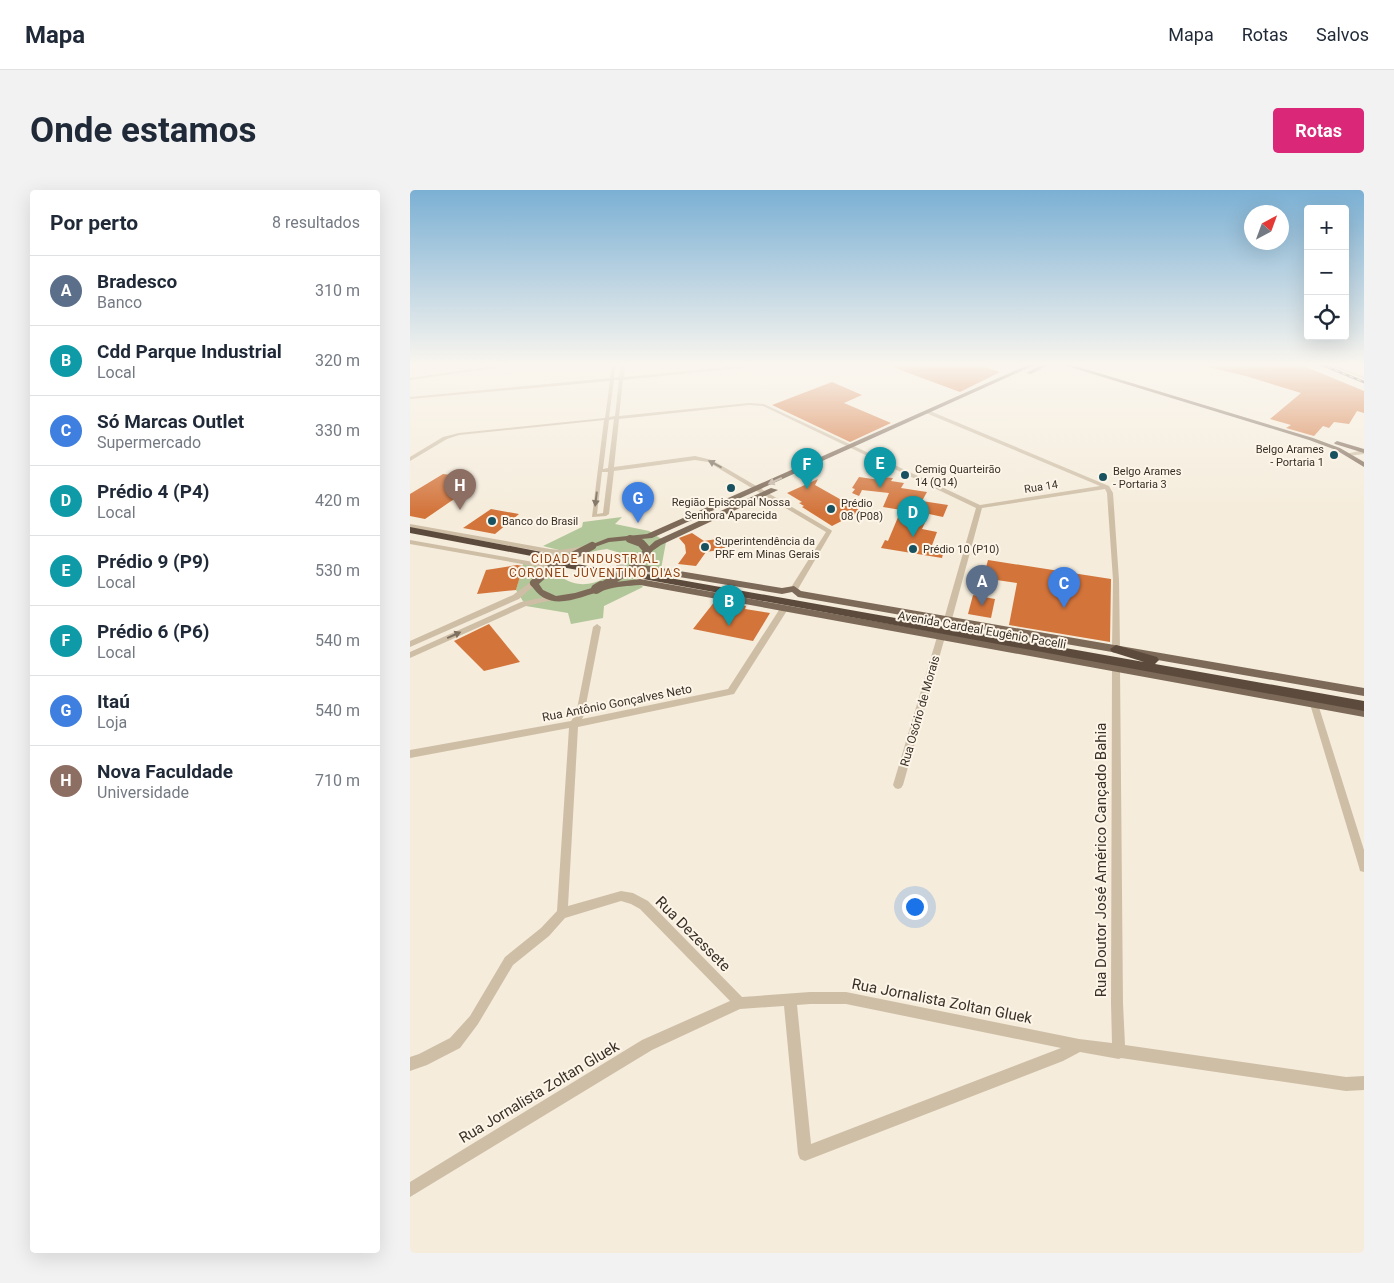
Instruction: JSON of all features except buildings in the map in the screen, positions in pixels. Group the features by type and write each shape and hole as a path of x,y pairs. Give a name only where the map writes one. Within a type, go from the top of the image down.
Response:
{"highway":[{"path":"410,528 547,561"},
{"path":"410,537 547,561"},
{"path":"569,563 614,571"},
{"name":"Avenida Cardeal Eugênio Pacelli","path":"1364,698 1243,681 1085,656 650,575 1163,664 1243,681 1364,706"},
{"path":"1116,649 1163,664"},
{"path":"1085,656 1179,681"}],"main road":[{"path":"783,486 762,491 649,536 608,540 547,561 534,583 536,590 550,598 574,597 596,589 632,568 658,543 762,491 925,414"},
{"path":"851,450 860,451 942,414"},
{"path":"1230,414 1311,439 1348,454 1363,463"},
{"path":"1234,414 1364,452"},
{"path":"630,539 641,543 648,551"},
{"name":"Avenida Cardeal Eugênio Pacelli","path":"632,568 643,568 782,591 794,589 798,594 1364,692"},
{"name":"Avenida Cardeal Eugênio Pacelli","path":"596,589 615,584 640,582 1364,713"}],"street":[{"path":"608,414 594,516 606,514 610,469 618,414"},
{"path":"410,459 445,438 459,434 662,414"},
{"path":"777,414 851,450"},
{"path":"932,414 1107,487 1110,493 1116,580 1116,649"},
{"path":"860,451 979,507 948,620"},
{"path":"1348,454 1364,452"},
{"path":"600,470 702,459 710,460 828,531 794,589"},
{"name":"Rua 14","path":"979,507 1107,487"},
{"path":"410,528 550,551 574,551 592,546"},
{"path":"410,542 539,565 547,561"},
{"path":"410,644 516,596 534,583"},
{"path":"410,655 524,604 550,598"},
{"name":"Rua Antônio Gonçalves Neto","path":"410,754 574,724 730,692 784,609"},
{"path":"410,1064 455,1043 474,1020 509,961 544,932 562,913 574,724 580,715 597,627"},
{"name":"Rua Osório de Morais","path":"898,785 942,637"},
{"name":"Rua Doutor José Américo Cançado Bahia","path":"1116,669 1117,1003 1119,1052"},
{"path":"1314,704 1364,867"},
{"name":"Rua Dezessete","path":"562,913 621,896 633,899 644,905 740,1003"},
{"name":"Rua Jornalista Zoltan Gluek","path":"410,1190 647,1045 740,1003 790,999 846,998 1119,1052 1346,1084 1364,1083"},
{"path":"790,999 805,1154 1063,1054 1079,1045"}],"green space":[{"path":"622,517 615,524 649,531 666,542 661,569 648,567 635,580 643,587 604,606 603,618 571,624 568,613 526,606 516,590 523,564 543,564 559,550 543,546 582,527 583,522","holes":["607,549 617,552 623,558 623,566 601,580 593,583 578,584 561,577 562,569 583,555"]}],"tunnel":[{"path":"547,556 573,560"},
{"path":"616,568 652,573"}],"place":[{"name":"Belgo Arames - Portaria 1","path":"1334,455"},
{"name":"Cemig Quarteirão 14 (Q14)","path":"905,475"},
{"name":"Belgo Arames - Portaria 3","path":"1103,477"},
{"name":"Região Episcopal Nossa Senhora Aparecida","path":"731,488"},
{"name":"Prédio 9 (P9)","path":"880,488"},
{"name":"Prédio 6 (P6)","path":"807,489"},
{"name":"Prédio 08 (P08)","path":"831,509"},
{"name":"Nova Faculdade","path":"460,510"},
{"name":"Banco do Brasil","path":"492,521"},
{"name":"Itaú","path":"638,523"},
{"name":"Prédio 4 (P4)","path":"913,537"},
{"name":"Superintendência da PRF em Minas Gerais","path":"705,547"},
{"name":"Prédio 10 (P10)","path":"913,549"},
{"name":"Bradesco","path":"982,606"},
{"name":"Só Marcas Outlet","path":"1064,608"},
{"name":"Cdd Parque Industrial","path":"729,626"}],"district":[{"name":"CIDADE INDUSTRIAL CORONEL JUVENTINO DIAS","path":"595,566"}]}
